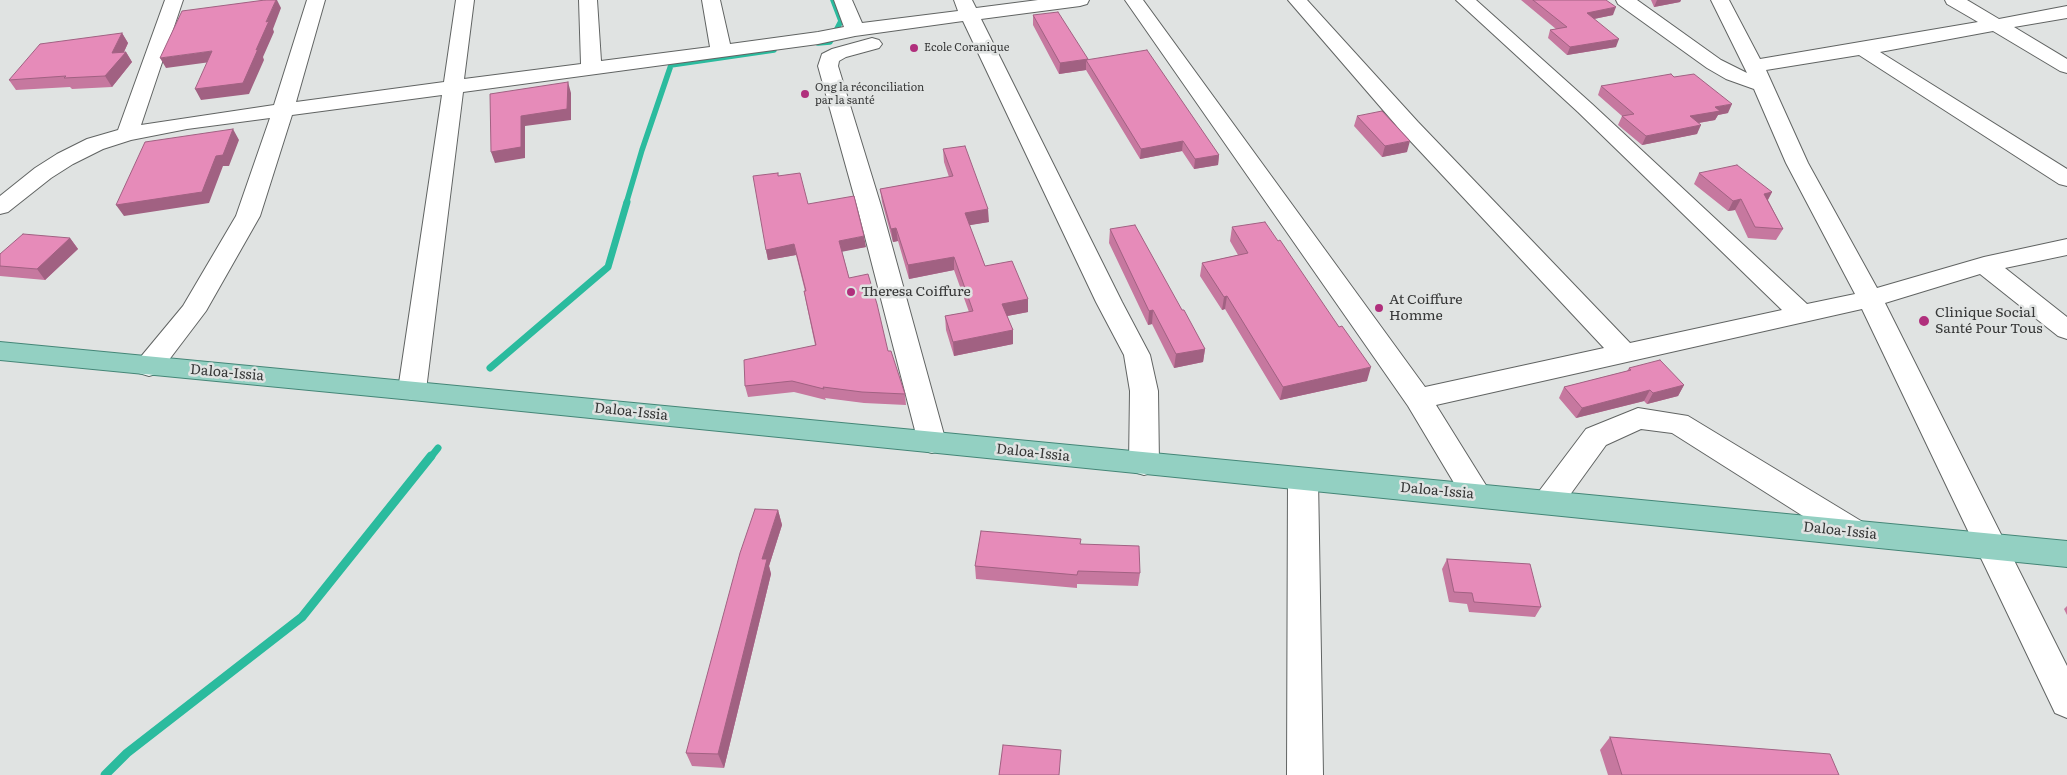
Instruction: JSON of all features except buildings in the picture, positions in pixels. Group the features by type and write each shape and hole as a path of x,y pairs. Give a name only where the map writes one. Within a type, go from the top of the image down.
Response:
{"main road":[{"name":"Daloa-Issia","path":"0,351 2067,554"}],"street":[{"path":"126,134 174,0"},
{"path":"149,366 193,311 248,216 283,110 316,0"},
{"path":"412,390 465,0"},
{"path":"588,0 591,67"},
{"path":"711,0 720,50"},
{"path":"843,0 850,31"},
{"path":"0,207 43,173 65,159 95,144 126,134 283,110 452,88 591,67 821,38 850,31 1080,0"},
{"path":"1134,0 1418,398 1478,495"},
{"path":"1297,0 1410,127 1626,354"},
{"path":"1465,0 1585,108 1802,314"},
{"path":"1625,0 1714,64 1733,75 1758,76 1862,49 2067,12"},
{"path":"1720,0 1798,163 1870,299 2067,702"},
{"path":"1954,0 2067,67"},
{"path":"932,442 872,215 828,66 829,58 838,53 906,36 968,14"},
{"path":"968,14 1109,302 1137,354 1144,391 1144,464"},
{"path":"1862,49 2067,179"},
{"path":"1418,398 1626,354 1870,299 1984,265 2067,247"},
{"path":"1984,265 2067,330"},
{"path":"1548,502 1596,437 1638,418 1678,423 1855,533"},
{"path":"1303,479 1305,775"}],"waterway":[{"path":"818,43 830,42 841,21 833,0"},
{"path":"626,204 671,65 774,50"},
{"path":"490,368 608,267 627,202"},
{"path":"430,458 438,448"},
{"path":"105,775 127,753 302,617 431,456"}],"place":[{"name":"Ecole Coranique","path":"914,48"},
{"name":"Ong la réconciliation par la santé","path":"805,94"},
{"name":"Theresa Coiffure","path":"851,292"},
{"name":"At Coiffure Homme","path":"1379,308"},
{"name":"Clinique Social Santé Pour Tous","path":"1924,321"}]}
